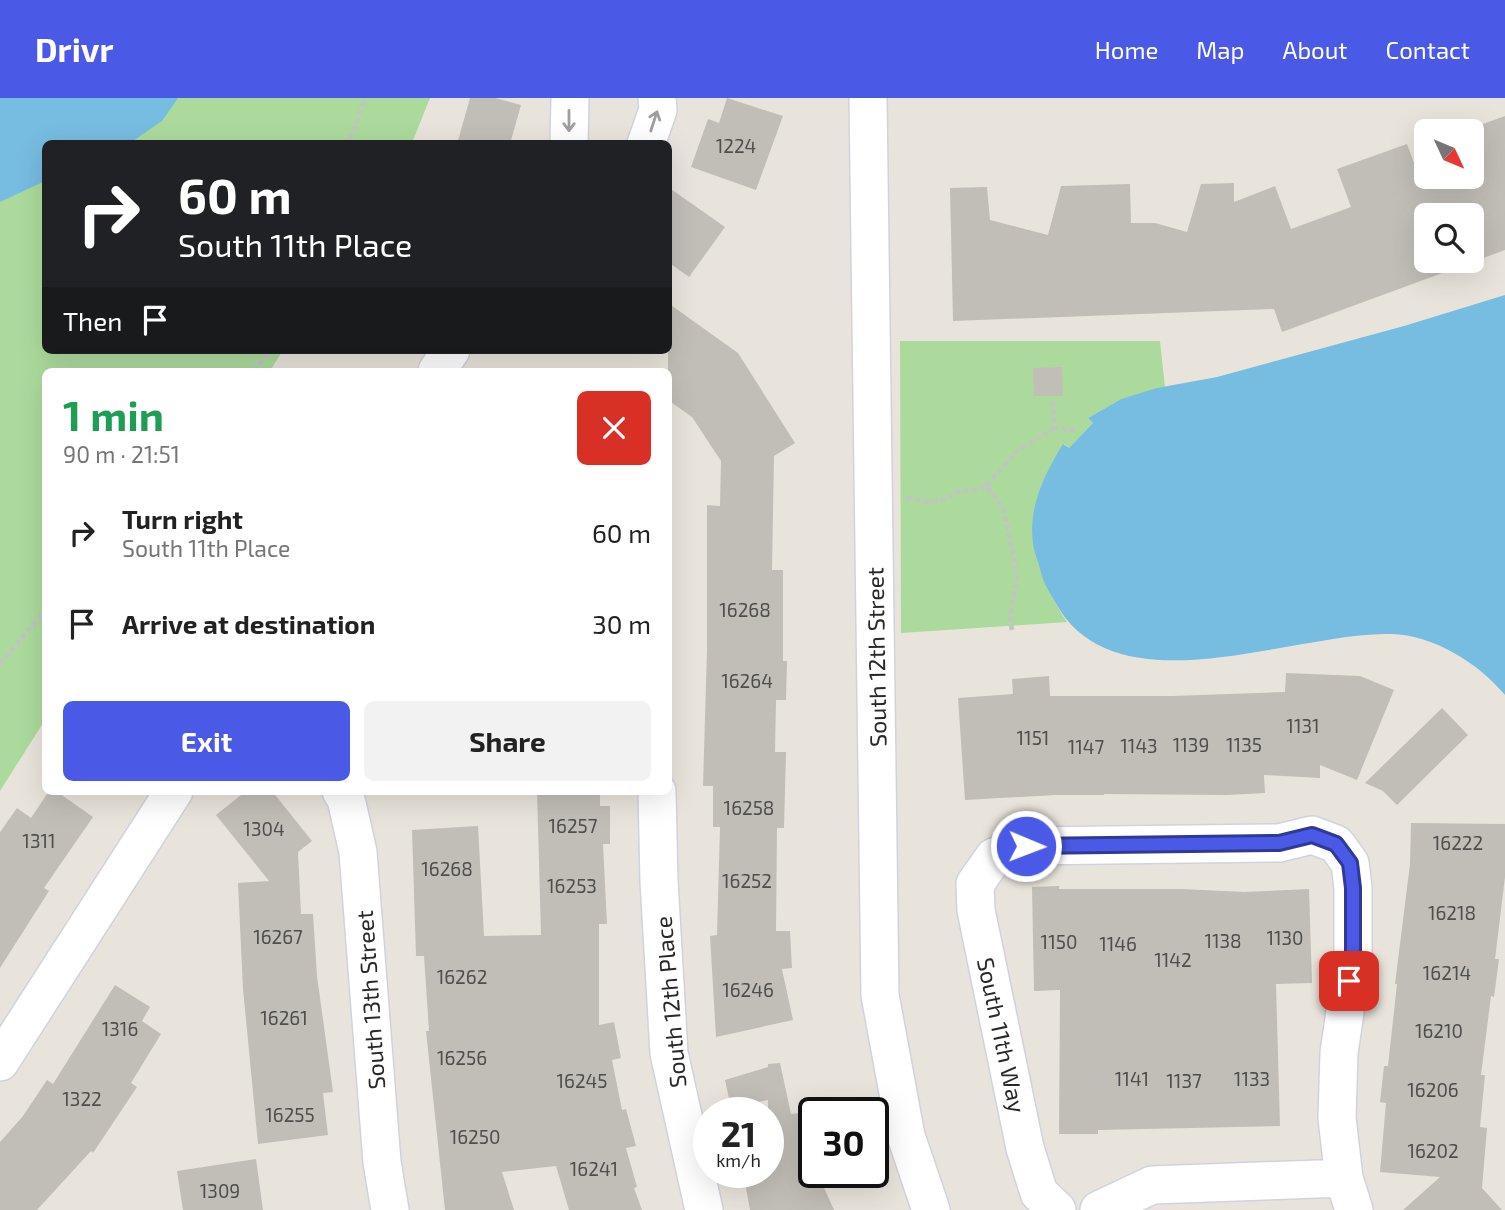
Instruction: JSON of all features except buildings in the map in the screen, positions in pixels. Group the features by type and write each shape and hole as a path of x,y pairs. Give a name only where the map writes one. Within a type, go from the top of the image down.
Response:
{"street":[{"path":"569,140 570,98"},
{"path":"647,140 658,110 657,98"},
{"name":"South 12th Street","path":"868,98 880,995 906,1136 931,1210"},
{"name":"South 13th Street","path":"344,795 358,852 383,1162 390,1210"},
{"name":"South 12th Place","path":"657,795 669,1053 690,1158 704,1210"},
{"path":"0,1062 166,804"},
{"name":"South 11th Way","path":"1057,1210 1040,1193 1025,1148 976,910 975,884 994,857 1026,846 1279,843 1312,835 1336,844 1350,863 1353,888 1353,957 1339,1053 1337,1118 1349,1194"},
{"path":"1099,1210 1152,1185 1349,1194"}],"path":[{"path":"346,140 353,132 365,98"},
{"path":"256,368 267,354"},
{"path":"1053,401 1055,428"},
{"path":"874,489 920,502 945,499 957,492 980,489 986,486 1017,451 1055,428 1076,430"},
{"path":"986,486 1001,505 1005,516 1017,575 1010,619 1012,630"},
{"path":"0,664 42,615"}],"green space":[{"path":"0,98 430,98 413,140 42,140 42,354 281,354 272,368 42,368 42,725 0,791"},
{"path":"900,341 1160,341 1165,387 1121,399 1088,418 1093,423 1069,448 1064,444 1040,490 1035,512 1036,555 1053,599 1067,622 901,633"}],"water":[{"path":"0,98 178,98 162,121 134,140 42,140 42,182 0,202"},
{"path":"1505,295 1505,695 1468,662 1423,639 1391,634 1351,636 1258,652 1162,660 1119,653 1083,635 1055,602 1044,581 1034,550 1033,516 1039,491 1056,455 1063,444 1069,448 1093,423 1088,418 1121,399 1157,388 1217,377 1404,326"}],"route":[{"path":"1026,846 1279,843 1312,835 1336,844 1350,863 1353,888 1353,957 1349,981"}]}
